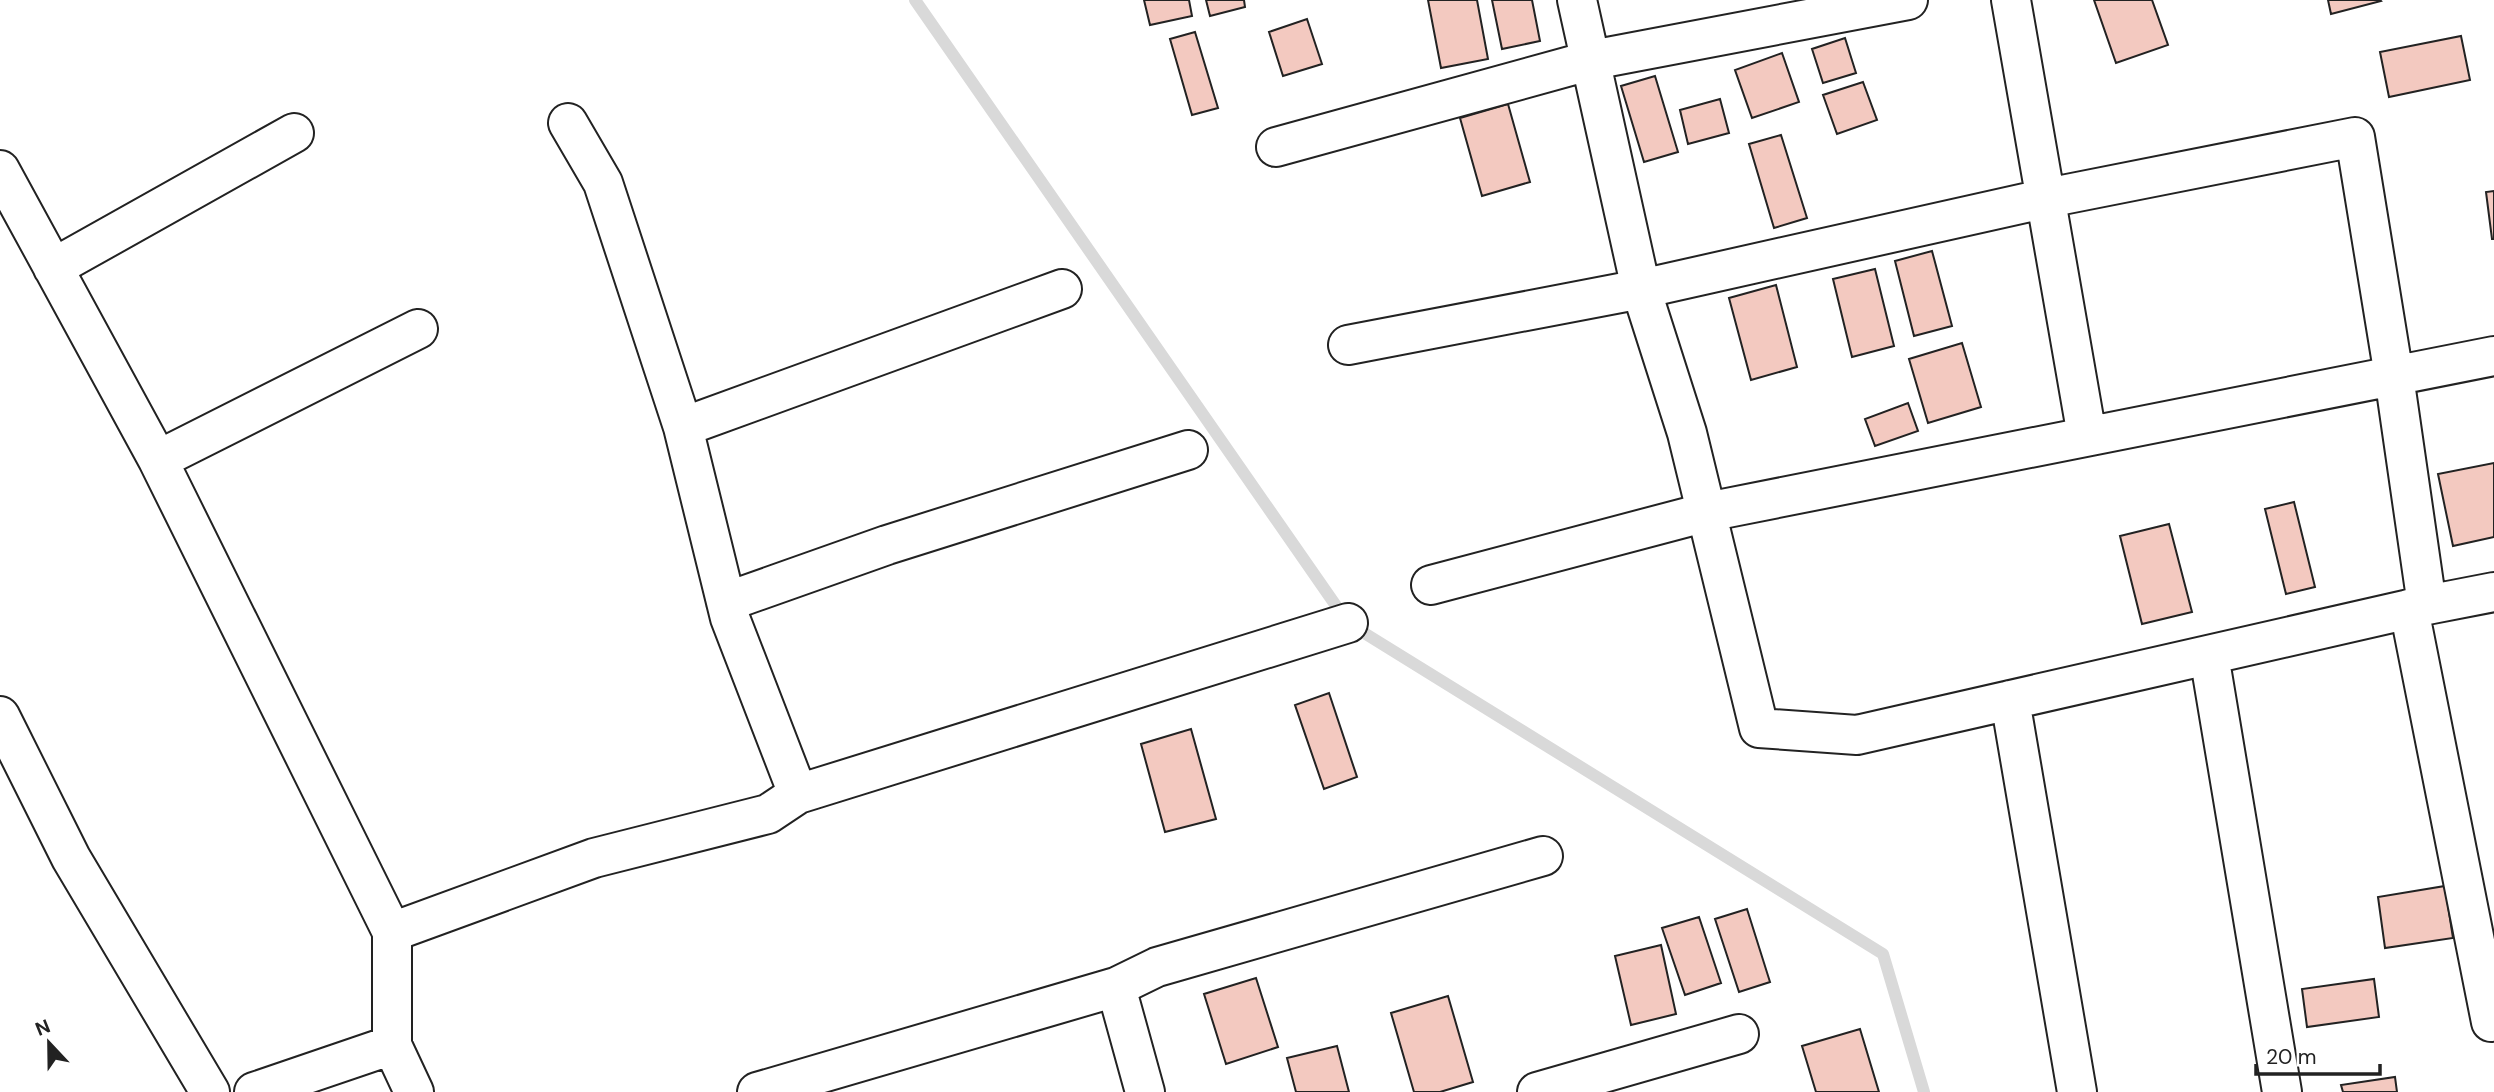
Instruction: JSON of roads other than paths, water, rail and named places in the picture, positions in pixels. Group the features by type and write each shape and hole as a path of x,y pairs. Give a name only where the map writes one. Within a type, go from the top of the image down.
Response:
{"street":[{"path":"1577,0 1641,289 1688,433 1759,728 1857,735 2494,592"},
{"path":"1276,146 1592,60 1908,0"},
{"path":"2011,0 2087,436"},
{"path":"568,123 603,183 683,427 726,602 798,794"},
{"path":"53,268 294,133"},
{"path":"1348,345 1641,289 2047,198 2355,137 2395,376 2418,607 2491,1022"},
{"path":"0,170 158,460 392,932 392,1045 414,1092"},
{"path":"683,427 1062,289"},
{"path":"158,460 418,329"},
{"path":"1431,585 1707,512 2494,356"},
{"path":"726,602 887,545 1188,450"},
{"path":"392,932 594,858 768,814 798,794 1348,623"},
{"path":"2209,655 2282,1092"},
{"path":"2010,700 2077,1092"},
{"path":"0,716 71,858 210,1092"},
{"path":"757,1092 1116,987 1157,967 1543,856"},
{"path":"1116,987 1145,1092"},
{"path":"1537,1092 1740,1034"},
{"path":"254,1092 392,1045"}],"waterway":[{"path":"915,0 1348,623 1883,954 1924,1092"}]}
